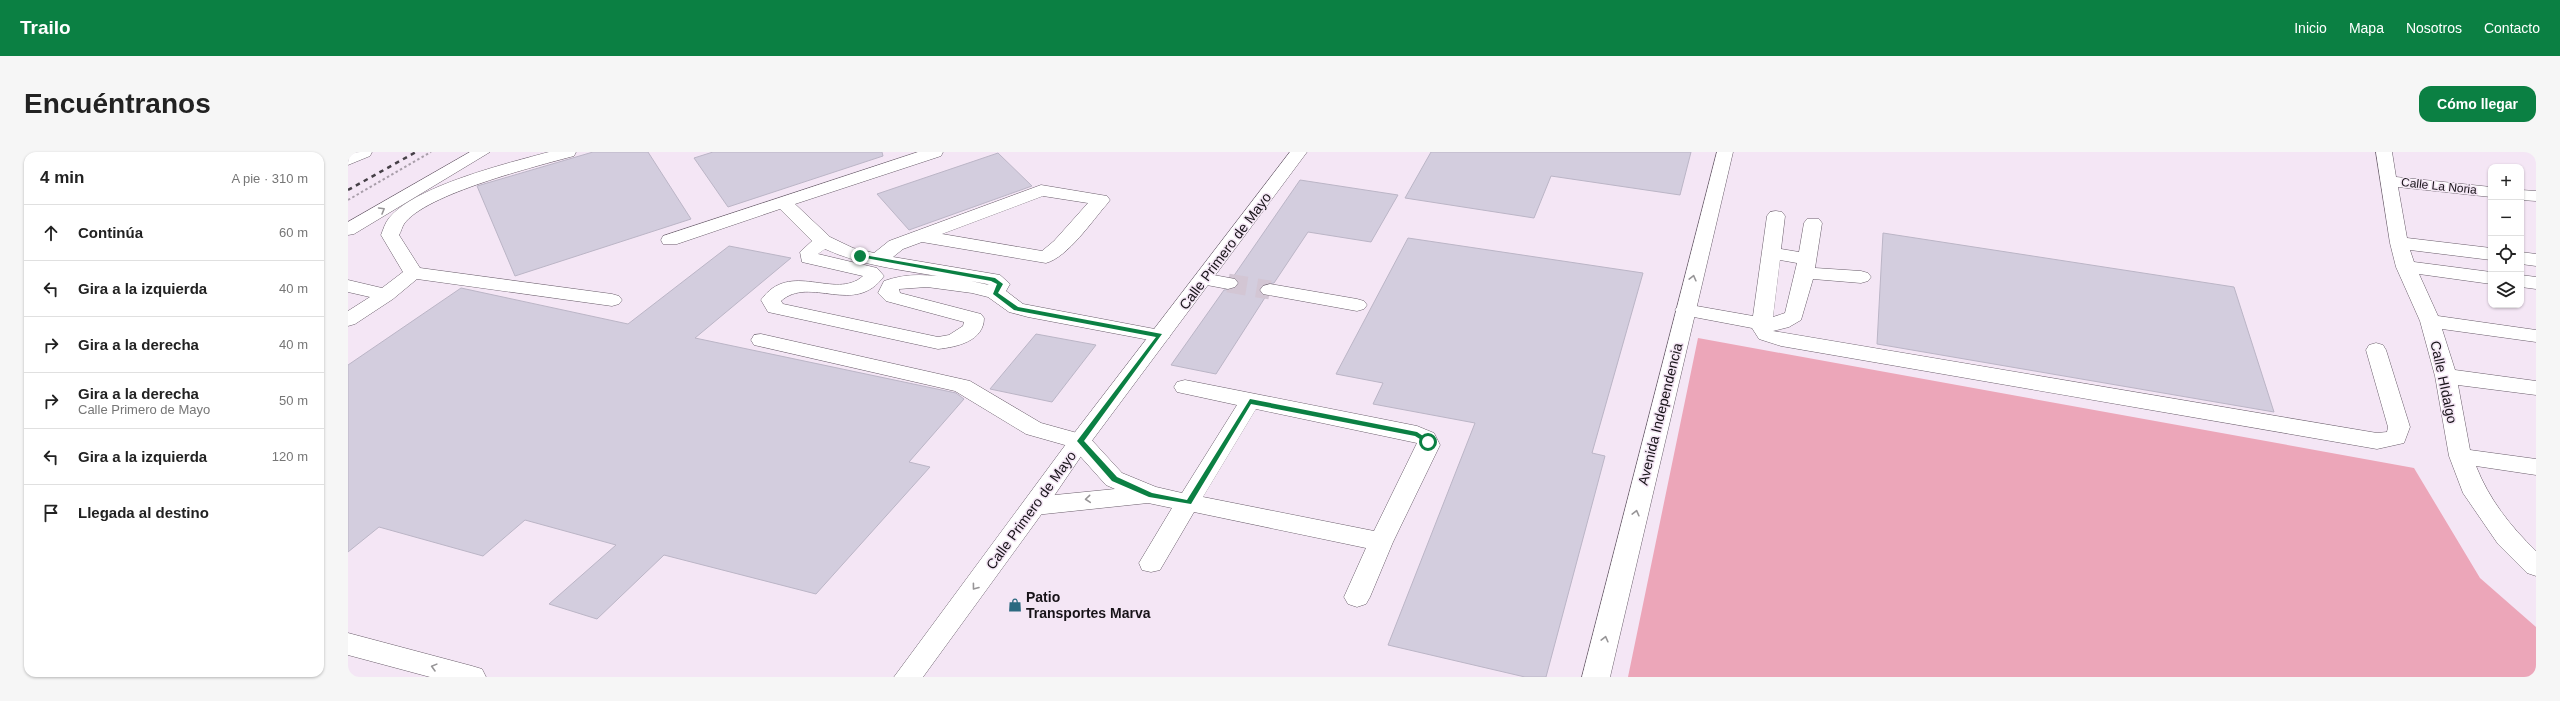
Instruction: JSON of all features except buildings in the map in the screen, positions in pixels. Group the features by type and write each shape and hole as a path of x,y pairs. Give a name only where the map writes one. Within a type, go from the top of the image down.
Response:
{"main road":[{"path":"348,160 364,152"},
{"path":"348,230 482,152"},
{"path":"413,273 390,235 396,221 422,203 451,187 568,152"},
{"path":"670,240 935,152"},
{"name":"Calle Primero de Mayo","path":"908,677 1035,506 1080,441 1299,152"},
{"name":"Avenida Independencia","path":"1596,677 1725,152"},
{"path":"2384,152 2388,181"},
{"name":"Calle La Noria","path":"2388,181 2488,192"},
{"name":"Calle HIdalgo","path":"2388,181 2399,243 2406,267 2430,321 2446,376 2460,456 2475,493 2507,538 2535,564"},
{"path":"877,260 892,247 921,236 1045,190 1101,200 1061,245 1046,256 921,236"},
{"path":"2524,195 2536,196"},
{"path":"782,202 823,240 846,252 877,260 993,279 1000,284 995,293"},
{"path":"1776,216 1762,331 1766,335 1781,340 2377,441 2396,438 2399,427 2376,350"},
{"path":"1685,310 1762,324 1782,323 1794,316 1806,266 1813,223"},
{"path":"823,240 810,252 809,258 870,272 874,276 863,287 846,290 791,285 773,298 771,303 775,308 787,312 938,343 962,336 972,328 975,323 974,318 893,297 888,293 891,285 898,281 915,279 995,293 1016,308 1035,313 1160,336"},
{"path":"2399,243 2488,254"},
{"path":"1771,253 1806,266 1861,277"},
{"path":"2524,258 2536,260"},
{"path":"2406,267 2488,278"},
{"path":"348,320 386,295 413,273 612,300"},
{"path":"1204,279 1228,283"},
{"path":"2524,281 2536,283"},
{"path":"348,286 386,295"},
{"path":"1270,290 1357,305"},
{"path":"2430,321 2536,336"},
{"path":"761,340 962,386 1034,429 1080,441 1114,479 1151,495 1381,542"},
{"path":"2446,376 2536,388"},
{"path":"1185,387 1417,434 1426,438 1429,445 1381,542 1357,597"},
{"path":"1151,563 1250,401"},
{"path":"2460,456 2536,467"},
{"path":"1035,506 1088,499 1151,495"},
{"path":"348,644 472,677"}],"path":[{"path":"348,200 431,152"}],"shaded area":[{"path":"1698,338 2414,468 2480,578 2536,627 2536,677 1628,677"}],"tunnel":[{"path":"1228,283 1270,290"}],"railway":[{"path":"348,190 416,152"}],"place":[{"name":"Patio Transportes Marva","path":"1015,605"}],"route":[{"path":"860,256 993,279 1000,284 995,293 1016,308 1035,313 1160,336 1080,441 1114,479 1151,495 1189,503 1250,401 1417,434 1426,438 1428,442"}]}
